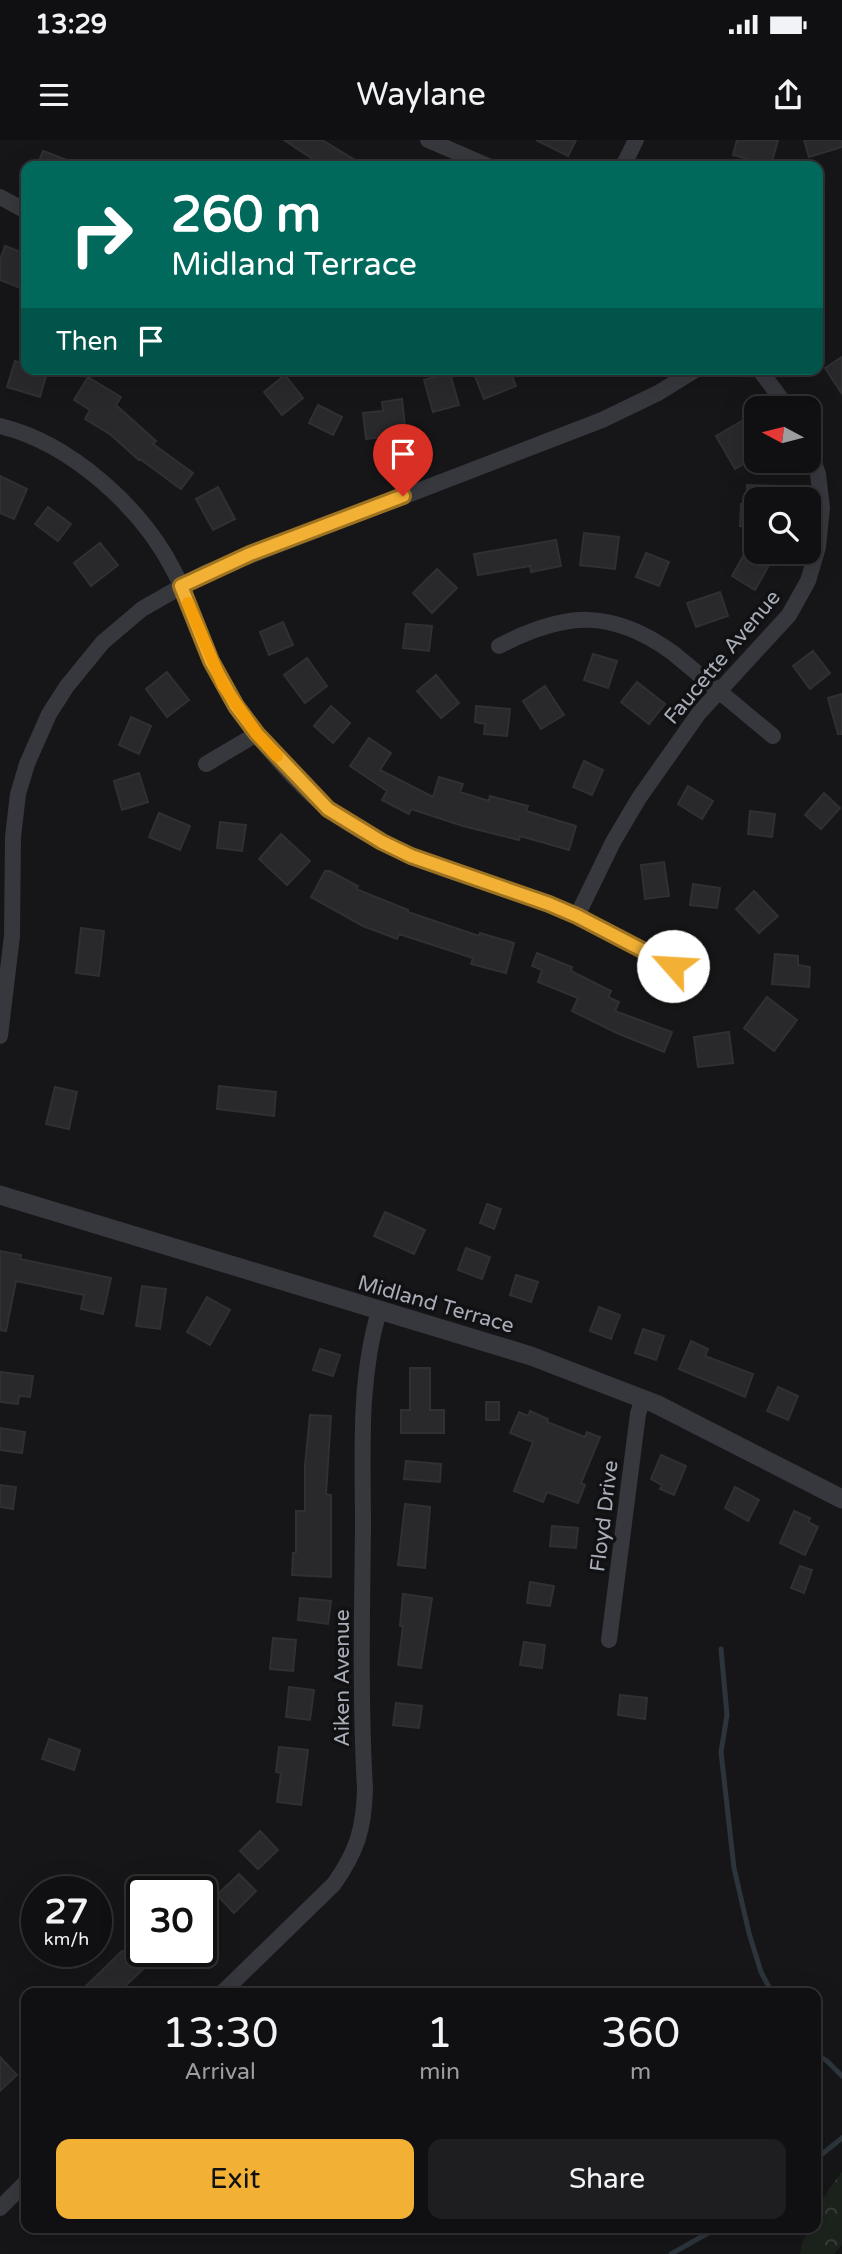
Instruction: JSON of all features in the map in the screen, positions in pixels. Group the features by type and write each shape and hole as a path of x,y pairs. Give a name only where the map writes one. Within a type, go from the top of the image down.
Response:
{"street":[{"path":"428,140 476,161"},
{"path":"626,161 636,140"},
{"path":"0,197 21,208"},
{"path":"0,1036 12,936 7,836 27,764 49,714 67,686 103,642 163,596 250,554 602,420 658,393 687,375"},
{"path":"763,375 779,396"},
{"path":"0,426 24,434 84,467 104,482 143,524 174,570 223,685 257,734 328,809 382,842 439,867 549,904 673,966 686,969"},
{"name":"Faucette Avenue","path":"577,916 613,842 639,798 683,734 789,615 808,581 818,547 822,508 818,473"},
{"path":"499,646 522,634 560,622 599,620 624,625 657,641 773,736"},
{"path":"206,764 257,734"},
{"name":"Midland Terrace","path":"0,1195 531,1356 643,1398 701,1425 842,1499"},
{"name":"Aiken Avenue","path":"227,1988 334,1884 344,1870 362,1828 365,1789 364,1394 367,1357 379,1311"},
{"name":"Floyd Drive","path":"610,1640 637,1426 643,1398"},
{"path":"0,2208 21,2187"}],"green space":[{"path":"842,2172 842,2245 833,2254 800,2254 807,2233 821,2233 821,2205"}],"building":[{"path":"284,140 322,140 357,161 313,161"},
{"path":"536,140 576,140 568,156"},
{"path":"737,140 778,140 772,161 756,161 733,155"},
{"path":"804,140 842,140 842,147 809,157"},
{"path":"43,151 69,161 39,161"},
{"path":"5,246 21,252 21,288 0,280 0,260"},
{"path":"842,357 842,394 825,368"},
{"path":"15,361 21,363 21,375 46,375 40,397 7,387"},
{"path":"285,375 303,398 282,415 264,392"},
{"path":"451,375 459,405 433,412 424,380"},
{"path":"474,375 511,375 516,386 484,399"},
{"path":"88,377 121,397 116,405 156,441 153,444 193,473 181,489 139,460 111,435 85,419 90,410 74,400"},
{"path":"402,399 406,435 366,439 363,413 383,411 382,402"},
{"path":"318,405 342,417 333,435 309,423"},
{"path":"744,420 744,464 735,469 716,436"},
{"path":"0,476 27,489 14,519 0,513"},
{"path":"747,485 781,486 781,487"},
{"path":"218,487 235,519 213,530 196,499"},
{"path":"741,504 744,504 744,526 740,526"},
{"path":"48,507 71,524 58,541 35,524"},
{"path":"584,533 619,537 615,569 580,565"},
{"path":"556,540 561,566 531,572 530,566 478,575 474,554"},
{"path":"100,543 118,565 91,586 74,563"},
{"path":"646,553 669,562 659,586 636,577"},
{"path":"744,555 744,564 769,565 755,590 732,576"},
{"path":"437,569 457,588 432,613 413,593"},
{"path":"720,592 728,616 696,627 687,603"},
{"path":"283,622 293,645 269,655 260,632"},
{"path":"406,624 432,626 429,651 403,648"},
{"path":"813,651 830,673 810,689 793,666"},
{"path":"593,654 617,661 608,688 584,680"},
{"path":"307,658 327,686 305,703 284,675"},
{"path":"167,672 189,700 167,717 146,689"},
{"path":"436,675 459,703 441,718 417,691"},
{"path":"637,682 665,704 649,724 621,702"},
{"path":"545,686 564,715 541,729 523,701"},
{"path":"842,694 842,734 838,734 828,698"},
{"path":"331,706 350,723 333,743 314,726"},
{"path":"476,706 510,709 507,736 484,734 485,724 475,722"},
{"path":"131,717 151,726 139,754 119,745"},
{"path":"369,738 391,753 380,770 433,797 439,777 463,784 460,792 489,801 490,796 528,806 526,811 576,826 569,850 520,836 519,840 463,826 411,809 409,814 382,800 387,791 350,766"},
{"path":"584,761 603,770 592,795 573,787"},
{"path":"139,773 148,802 122,810 114,781"},
{"path":"688,786 713,801 702,819 678,804"},
{"path":"824,793 840,808 821,829 805,815"},
{"path":"750,811 775,814 772,837 748,834"},
{"path":"159,813 190,826 180,850 149,837"},
{"path":"220,822 246,825 242,851 217,848"},
{"path":"281,834 310,861 287,885 259,859"},
{"path":"664,862 669,896 645,899 641,865"},
{"path":"325,871 358,886 356,889 408,912 479,936 480,933 514,943 506,973 471,964 473,958 399,934 397,939 363,926 311,897"},
{"path":"693,884 720,888 717,908 690,905"},
{"path":"754,891 778,916 759,933 736,909"},
{"path":"81,928 104,931 99,976 76,973"},
{"path":"537,953 572,967 571,971 611,991 608,997 619,1002 615,1011 672,1032 664,1052 572,1011 578,998 538,982 542,970 532,966"},
{"path":"775,954 798,956 798,965 810,967 809,987 772,984"},
{"path":"767,997 797,1020 774,1051 744,1028"},
{"path":"729,1032 733,1063 698,1067 694,1037"},
{"path":"219,1086 276,1092 274,1116 217,1109"},
{"path":"55,1087 77,1092 69,1129 46,1124"},
{"path":"487,1204 501,1209 494,1229 480,1223"},
{"path":"385,1212 425,1230 414,1254 374,1236"},
{"path":"466,1248 490,1257 482,1279 458,1270"},
{"path":"0,1251 21,1255 20,1259 111,1278 103,1314 81,1309 84,1295 16,1281 6,1331 0,1330"},
{"path":"516,1275 538,1282 531,1302 510,1295"},
{"path":"142,1286 166,1289 160,1329 136,1326"},
{"path":"207,1297 230,1310 210,1345 187,1332"},
{"path":"599,1307 620,1315 611,1339 590,1331"},
{"path":"643,1329 664,1336 656,1360 635,1353"},
{"path":"691,1341 708,1349 705,1356 753,1374 745,1397 679,1369"},
{"path":"320,1349 340,1355 333,1376 313,1370"},
{"path":"410,1368 430,1368 430,1410 444,1410 444,1433 401,1433 401,1410 410,1410"},
{"path":"0,1372 33,1376 30,1397 19,1396 18,1404 0,1402"},
{"path":"778,1387 798,1396 788,1420 767,1411"},
{"path":"486,1402 499,1402 499,1420 486,1420"},
{"path":"530,1411 548,1419 547,1422 585,1437 587,1432 600,1437 581,1483 585,1485 578,1503 547,1492 543,1502 514,1491 533,1442 510,1433 519,1412 528,1416"},
{"path":"310,1415 331,1416 326,1494 331,1495 331,1577 292,1575 293,1553 296,1553 296,1511 305,1511 305,1465"},
{"path":"0,1428 25,1432 22,1453 0,1450"},
{"path":"661,1455 686,1466 674,1495 660,1489 662,1485 651,1479"},
{"path":"406,1461 441,1464 440,1482 404,1479"},
{"path":"0,1485 16,1487 13,1509 0,1507"},
{"path":"735,1487 759,1500 748,1521 725,1508"},
{"path":"405,1504 430,1507 425,1568 398,1565"},
{"path":"794,1511 810,1518 808,1522 818,1527 805,1555 780,1543"},
{"path":"552,1526 578,1528 576,1548 550,1546"},
{"path":"800,1566 812,1570 804,1593 791,1588"},
{"path":"530,1582 554,1586 550,1606 527,1603"},
{"path":"403,1594 432,1598 421,1668 398,1665 403,1626 400,1626"},
{"path":"300,1598 331,1601 328,1624 298,1620"},
{"path":"273,1638 296,1640 293,1671 270,1669"},
{"path":"524,1642 545,1645 542,1668 520,1665"},
{"path":"289,1687 314,1690 310,1720 286,1717"},
{"path":"620,1695 647,1698 645,1719 618,1715"},
{"path":"396,1703 422,1706 419,1728 393,1725"},
{"path":"49,1739 80,1750 74,1770 42,1759"},
{"path":"279,1747 308,1750 301,1805 277,1802 281,1773 276,1772"},
{"path":"260,1831 278,1850 258,1869 240,1851"},
{"path":"239,1874 256,1891 234,1913 217,1895"},
{"path":"122,1951 126,1951 126,1967 145,1967 123,1988 86,1988 106,1967 112,1967 112,1961"},
{"path":"0,2057 17,2075 0,2091"}],"waterway":[{"path":"721,1649 727,1715 721,1752 734,1868 749,1933 761,1972 769,1988"},
{"path":"821,2057 842,2076"},
{"path":"821,2155 842,2138"},
{"path":"671,2254 708,2233"}],"slow traffic":[{"path":"188,603 223,685 257,734 277,756"}],"route":[{"path":"403,496 250,554 181,586 223,685 257,734 310,792 328,809 354,826 411,856 577,916 673,966"}]}
